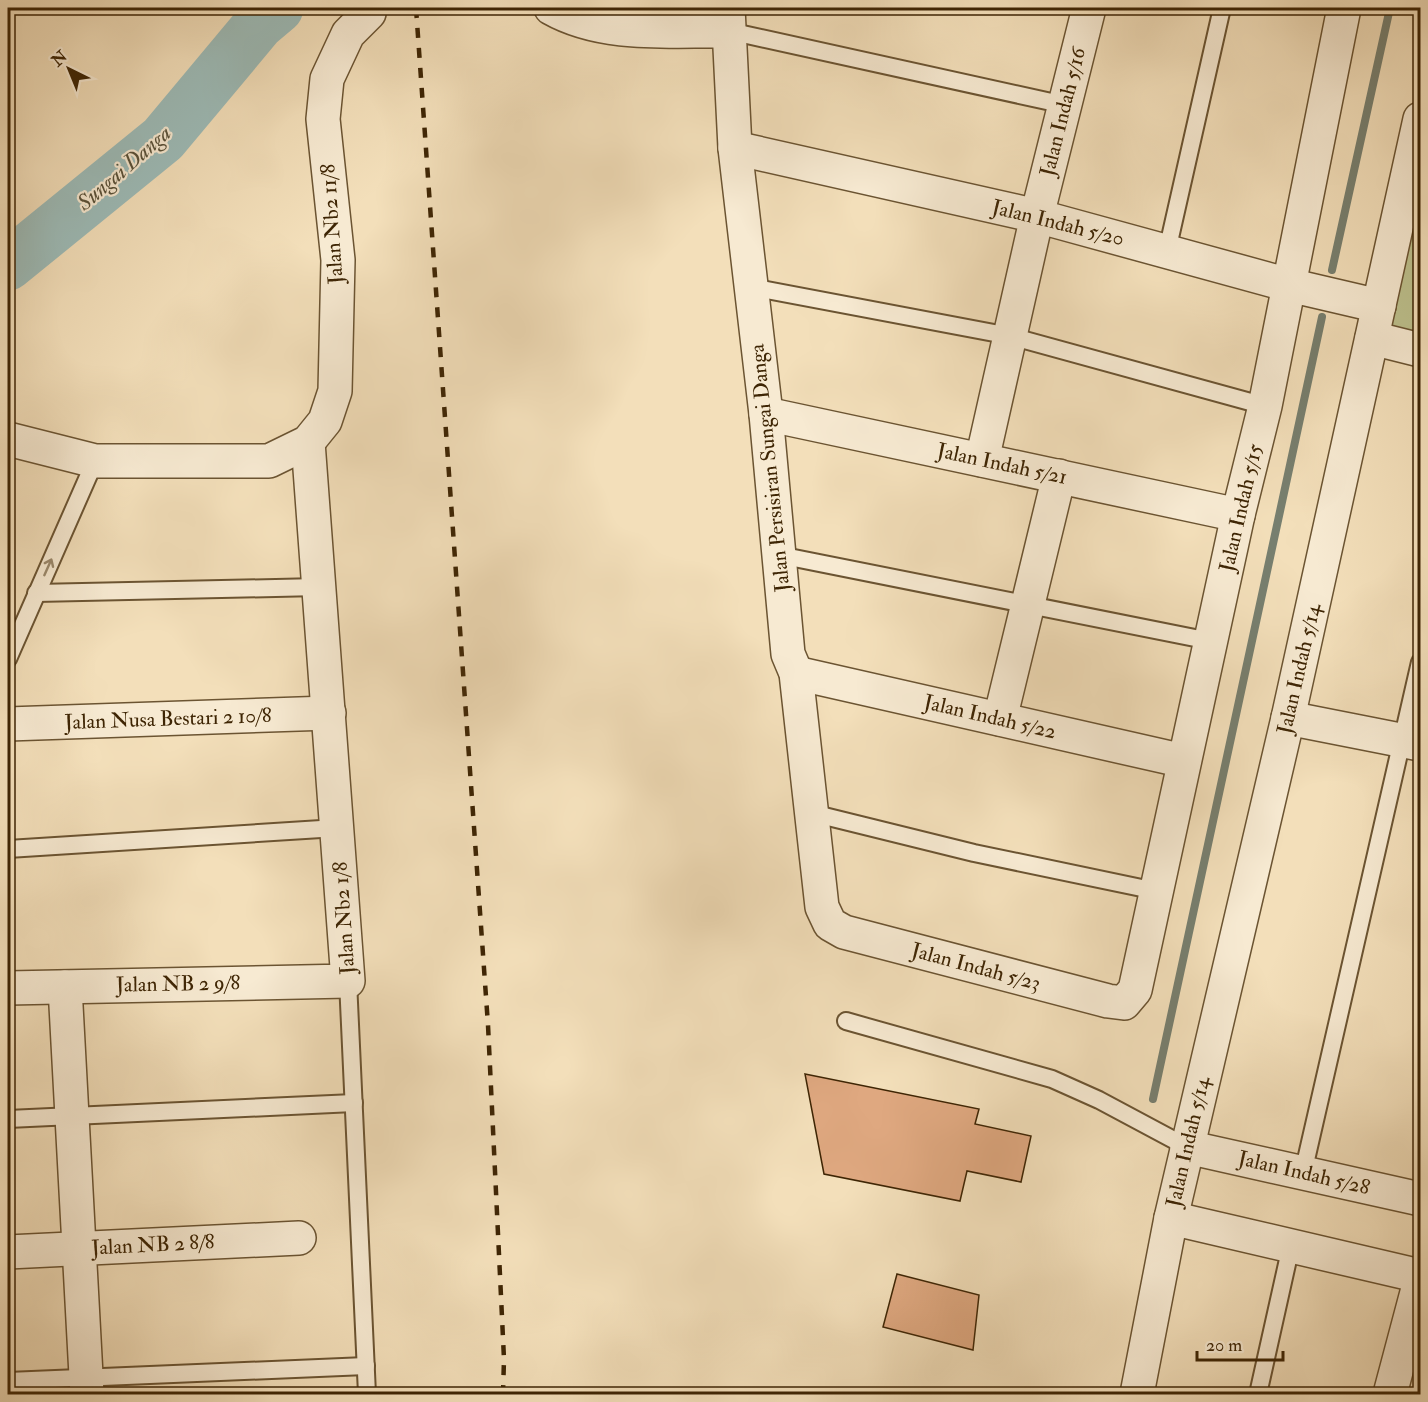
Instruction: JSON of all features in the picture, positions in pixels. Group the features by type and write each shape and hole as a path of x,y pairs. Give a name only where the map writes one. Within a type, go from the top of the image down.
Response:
{"street":[{"path":"551,8 564,15 622,30 729,19"},
{"name":"Jalan Indah 5/16","path":"982,460 1037,216 1089,8"},
{"name":"Jalan Indah 5/15","path":"1124,1003 1135,990 1210,641 1265,406 1344,8"},
{"name":"Jalan Nb2 11/8","path":"308,442 325,421 336,391 338,260 323,119 327,79 348,34 369,13"},
{"name":"Jalan Persisiran Sungai Danga","path":"729,19 735,148 765,414 788,654 796,673 822,907 830,924"},
{"name":"Jalan Indah 5/14","path":"1137,1395 1171,1218 1288,718 1420,119"},
{"name":"Jalan Indah 5/20","path":"735,148 1037,216 1289,285 1379,306"},
{"path":"1372,338 1420,350"},
{"name":"Jalan Indah 5/21","path":"765,414 1238,516"},
{"path":"8,439 94,461 269,461 308,442"},
{"name":"Jalan Nb2 1/8","path":"308,442 348,981"},
{"path":"1000,719 1059,476"},
{"name":"Jalan Indah 5/22","path":"796,673 1184,761"},
{"name":"Jalan Nusa Bestari 2 10/8","path":"8,724 329,713"},
{"path":"1288,718 1412,742"},
{"name":"Jalan Indah 5/23","path":"830,924 844,932 1108,1001 1124,1003"},
{"name":"Jalan NB 2 9/8","path":"8,988 348,981"},
{"path":"65,987 87,1386"},
{"name":"Jalan Indah 5/28","path":"1187,1147 1420,1199"},
{"path":"1171,1218 1420,1279 1390,1395"},
{"name":"Jalan NB 2 8/8","path":"8,1252 299,1238"}],"lane":[{"path":"1167,251 1222,8"},
{"path":"729,19 1065,105"},
{"path":"751,287 1010,336 1265,406"},
{"path":"8,659 94,461"},
{"path":"779,555 1029,603 1210,641"},
{"path":"36,593 319,587"},
{"path":"1303,1173 1412,742 1420,662"},
{"path":"812,813 974,853 1156,891"},
{"path":"8,849 337,828"},
{"name":"Jalan Nb2 1/8","path":"348,981 367,1395"},
{"path":"846,1021 1052,1079 1099,1100 1187,1147"},
{"path":"8,1119 354,1103"},
{"path":"1258,1395 1291,1246"},
{"path":"8,1381 87,1386 366,1366"}],"green space":[{"path":"1420,119 1420,349 1372,338"}],"building":[{"path":"805,1074 979,1109 975,1124 1031,1136 1021,1182 967,1171 960,1201 824,1174"},
{"path":"897,1274 979,1295 973,1350 883,1327"}],"waterway":[{"name":"Sungai Danga","path":"8,265 163,139 259,24 278,8"},
{"path":"1332,270 1390,8"},
{"path":"1153,1099 1322,317"}],"railway":[{"path":"416,8 488,1025 504,1359 503,1394"}]}
